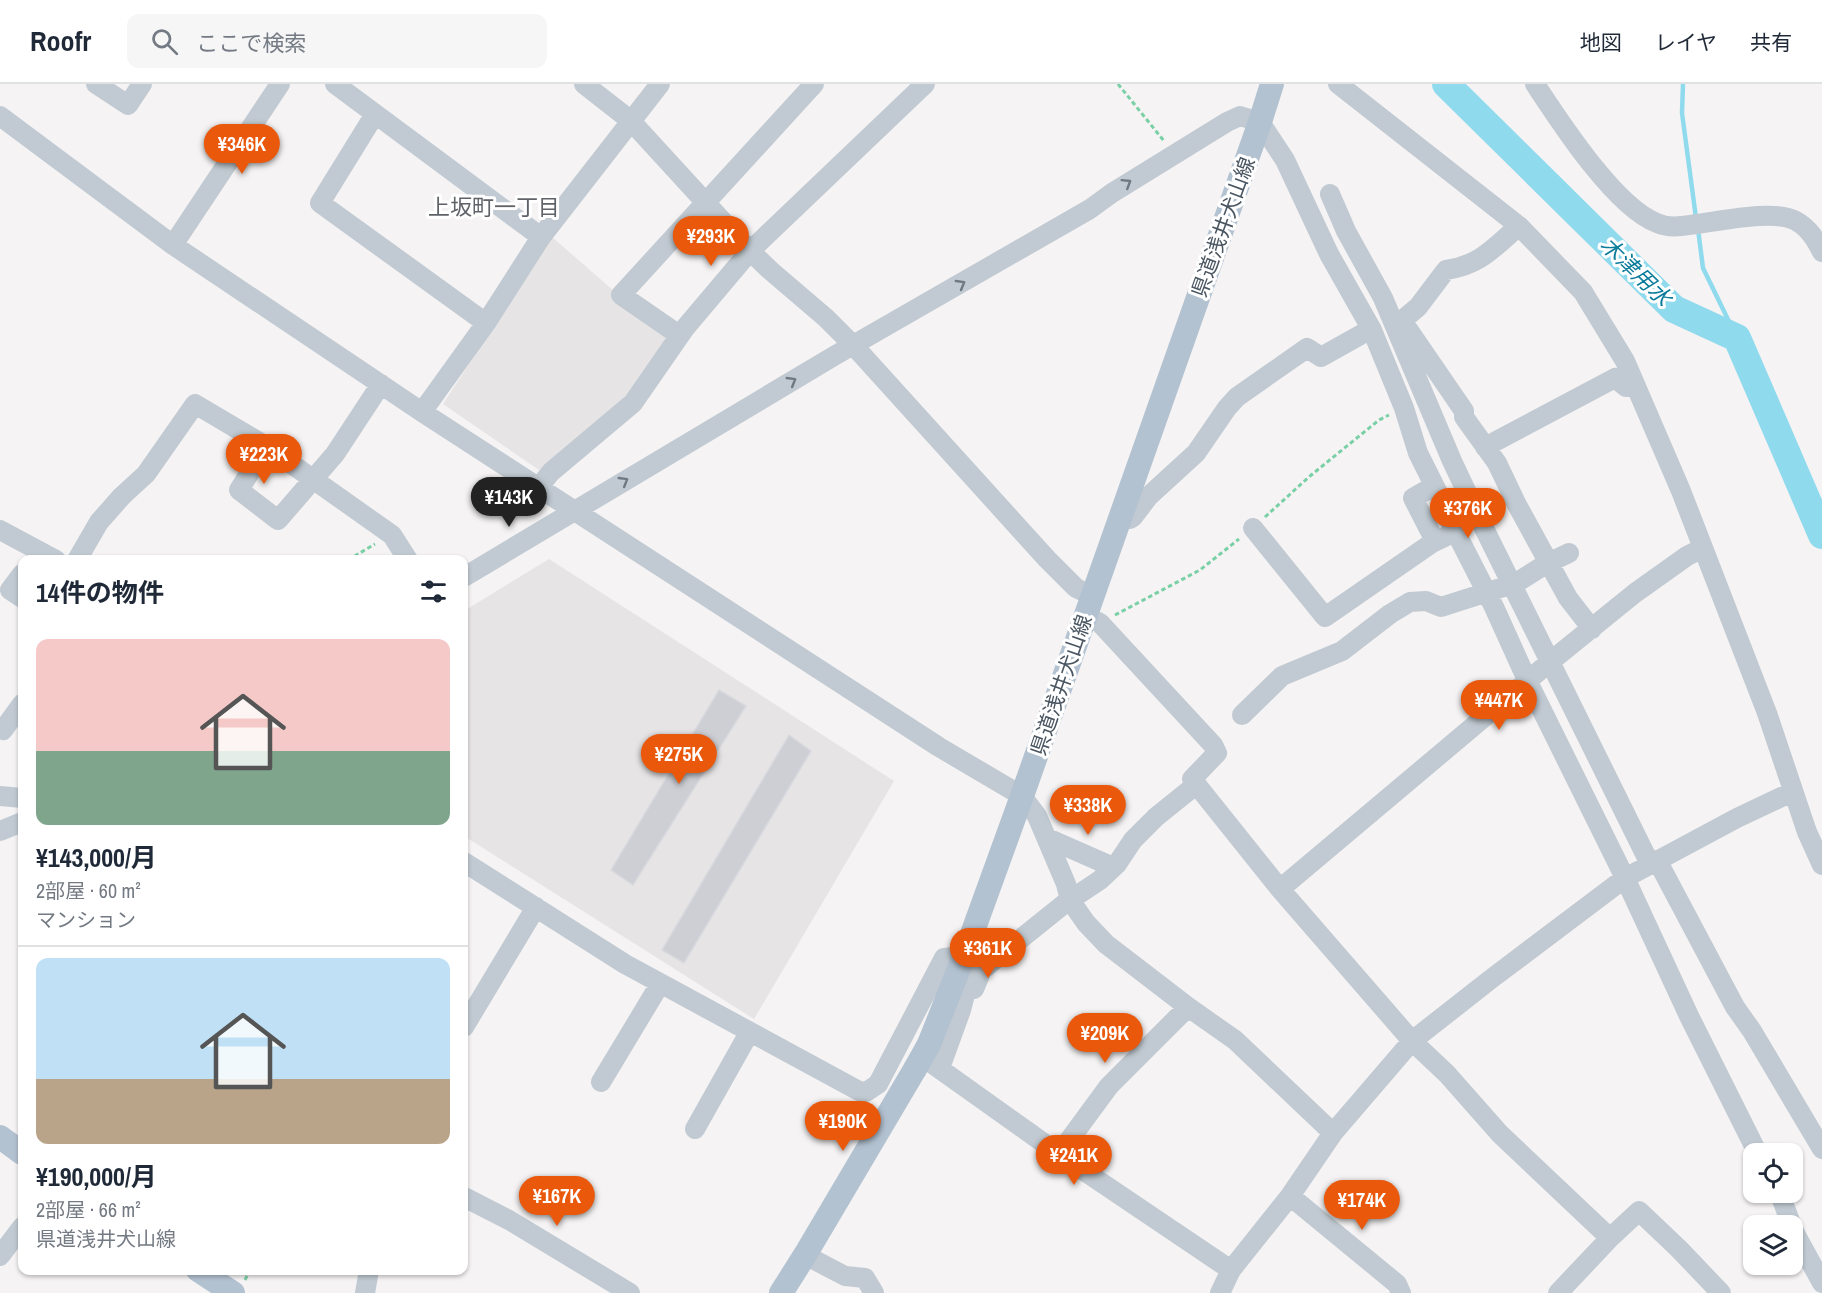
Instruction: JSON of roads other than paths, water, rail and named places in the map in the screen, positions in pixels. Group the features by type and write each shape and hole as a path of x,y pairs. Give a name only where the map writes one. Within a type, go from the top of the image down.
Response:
{"main road":[{"name":"県道浅井犬山線","path":"785,1291 930,1042 964,957 1022,796 1272,84"},
{"path":"0,1137 18,1150"},
{"path":"206,1275 233,1293"}],"street":[{"path":"96,84 128,105 142,84"},
{"path":"173,245 280,84"},
{"path":"335,84 541,237"},
{"path":"584,84 630,120 750,251 854,346 1076,588 1100,623 1213,745 1217,753 1192,779 1280,889 1412,1041 1447,1074 1500,1134 1610,1238"},
{"path":"422,412 486,323 541,237 660,84"},
{"path":"679,335 621,295 814,84"},
{"path":"538,488 551,472 633,403 679,335 750,251 925,84"},
{"path":"1338,84 1519,226 1583,292 1625,361 1681,491 1767,713 1792,792 1822,865"},
{"path":"1535,84 1563,126 1598,171 1636,213 1670,227 1751,217 1780,216 1796,220 1814,236 1822,252"},
{"path":"375,114 320,203 486,323"},
{"path":"0,116 173,245 422,412 939,747 1022,796 1037,816 1066,884 1070,900 1086,923 1106,944 1235,1040 1333,1133"},
{"path":"468,575 1090,209 1227,122 1240,116 1260,122 1285,160 1329,254 1372,333 1404,408 1418,453 1455,532 1487,593 1689,1016 1752,1143"},
{"path":"1330,194 1346,231 1400,327 1464,411 1464,417 1497,463 1548,564 1568,598 1592,629"},
{"path":"1120,514 1130,519 1133,517 1149,496 1197,453 1237,397 1307,348 1321,357 1372,333 1400,327 1446,270 1461,268 1478,261 1519,226"},
{"path":"1400,327 1452,461 1511,585 1653,862 1735,1007 1752,1031 1822,1149"},
{"path":"1485,447 1614,378 1626,387 1636,386"},
{"path":"266,446 239,490 278,520 335,454 381,384"},
{"path":"80,555 99,522 146,474 195,405 266,446 392,535 405,555"},
{"path":"1434,486 1413,498 1435,541"},
{"path":"1252,528 1325,617 1435,541 1455,532"},
{"path":"0,530 41,555"},
{"path":"1280,889 1635,593 1703,548"},
{"path":"1242,716 1282,676 1342,651 1390,614 1410,602 1426,601 1441,607 1487,593 1511,585 1569,553"},
{"path":"18,579 10,590 18,595"},
{"path":"0,729 3,730 18,709"},
{"path":"961,1010 969,1000 982,970 1070,900 1100,880 1156,817 1197,784"},
{"path":"1221,1293 1231,1270 1290,1196 1333,1133 1412,1041 1625,878 1737,818 1792,792"},
{"path":"0,796 18,798"},
{"path":"0,831 18,824"},
{"path":"1047,838 1113,867"},
{"path":"468,864 625,964 859,1091 866,1092 878,1084 944,958 964,957 972,968 961,1010 940,1068"},
{"path":"468,1020 536,907"},
{"path":"601,1082 660,984"},
{"path":"1059,1154 1109,1086 1188,1007"},
{"path":"695,1129 749,1033"},
{"path":"900,1042 1059,1154 1231,1270"},
{"path":"1290,1196 1397,1284 1401,1293"},
{"path":"468,1199 509,1220 630,1293"},
{"path":"1558,1293 1639,1211 1721,1293"},
{"path":"0,1256 18,1232"},
{"path":"1803,1248 1822,1283"},
{"path":"805,1255 845,1276 865,1278 874,1293"},
{"path":"365,1293 368,1275"}],"waterway":[{"name":"木津用水","path":"1446,84 1674,309 1737,338 1822,535"},
{"path":"1683,84 1682,113 1696,218"},
{"path":"1698,229 1703,268 1737,338"}],"district":[{"name":"上坂町一丁目","path":"494,207"}]}
